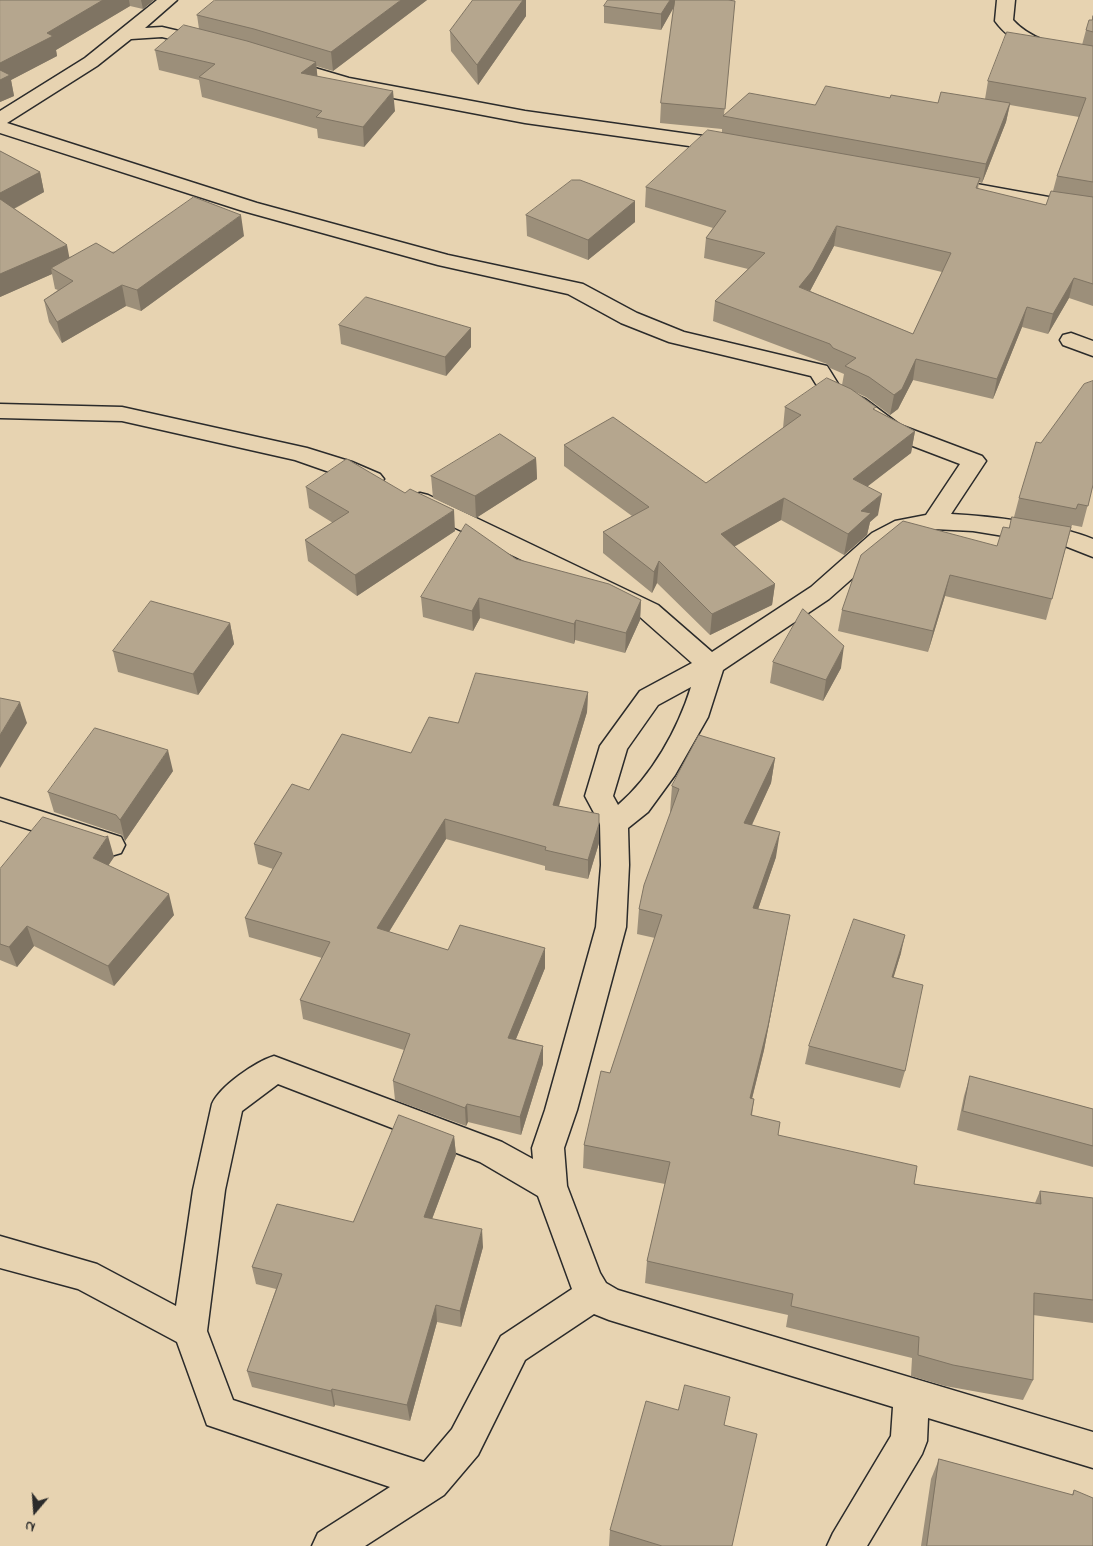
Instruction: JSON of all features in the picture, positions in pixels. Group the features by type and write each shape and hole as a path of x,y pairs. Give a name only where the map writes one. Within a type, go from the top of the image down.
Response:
{"street":[{"path":"0,119 91,62 168,0"},
{"path":"1006,0 1004,22 1017,35 1042,46 1093,60"},
{"path":"125,34 162,32 228,48"},
{"path":"264,58 346,83 525,118 747,149"},
{"path":"0,127 259,210 445,261 575,290 629,318 678,337 819,371 832,392 857,404 892,430 974,461 934,521"},
{"path":"932,182 1093,211"},
{"path":"1071,340 1093,349"},
{"path":"0,411 19,413 122,414 320,459 397,491 649,610 711,665"},
{"path":"1093,549 1070,539 1020,529 934,521 904,527 881,539 820,593 711,665 649,698 614,746 599,796 614,824 615,865 611,927 561,1110 548,1148 551,1186 586,1281 594,1294 609,1304 1093,1450"},
{"path":"614,824 638,804 665,768 695,717 711,665"},
{"path":"0,809 111,845"},
{"path":"431,1482 220,1413 190,1331 209,1190 228,1104 274,1069 490,1152 551,1186"},
{"path":"0,1252 86,1275 190,1331"},
{"path":"331,1546 431,1482 465,1442 514,1348 594,1294"},
{"path":"846,1546 909,1440 912,1396"}],"building":[{"path":"0,0 103,0 47,33 53,36 0,63"},
{"path":"215,0 401,0 331,52 254,29 197,15"},
{"path":"473,0 523,0 477,65 450,31"},
{"path":"608,0 670,0 661,14 604,6"},
{"path":"675,0 735,1 725,109 661,103"},
{"path":"1093,16 1093,32 1086,30 1089,20 1092,20"},
{"path":"184,25 247,41 316,62 301,73 393,91 363,127 316,117 322,111 199,77 215,64 155,50"},
{"path":"1007,32 1093,46 1093,182 1057,176 1086,98 988,81"},
{"path":"0,70 10,75 0,80"},
{"path":"826,86 890,98 891,95 938,103 941,92 1010,103 986,164 723,116 749,93 815,105"},
{"path":"708,130 980,178 976,188 1046,205 1051,191 1093,197 1093,284 1074,278 1053,314 1027,307 997,379 916,359 902,389 894,395 869,377 845,366 856,358 833,348 830,344 715,301 765,253 706,238 726,211 646,187","holes":["837,226 951,253 913,334 799,287 812,271"]},
{"path":"0,151 40,172 0,193"},
{"path":"572,180 580,180 635,201 588,240 526,215"},
{"path":"194,197 241,215 137,290 122,285 57,322 44,300 73,281 51,268 96,243 113,253"},
{"path":"0,199 67,245 0,274"},
{"path":"366,297 471,328 445,357 339,325"},
{"path":"827,378 851,389 876,407 873,409 915,431 853,479 882,494 861,511 871,513 848,534 784,498 721,534 775,584 712,614 659,561 654,572 603,532 649,507 564,445 613,417 706,483 801,415 785,407"},
{"path":"1093,381 1093,485 1088,506 1078,504 1076,509 1019,498 1036,442 1041,443 1084,384"},
{"path":"500,434 536,458 475,496 431,476"},
{"path":"347,459 405,493 410,489 454,510 355,575 305,540 349,512 306,487"},
{"path":"1012,517 1071,527 1052,599 950,575 933,631 842,610 861,555 903,521 997,546 1003,527 1009,528"},
{"path":"466,524 516,559 609,584 641,600 626,633 576,620 574,624 479,598 472,611 421,597"},
{"path":"151,601 230,623 193,674 113,651"},
{"path":"803,609 844,646 826,680 773,662"},
{"path":"476,673 588,692 553,805 599,814 599,824 588,860 545,850 546,847 445,819 377,928 448,950 460,925 545,948 508,1038 543,1046 520,1117 467,1104 465,1108 393,1081 410,1034 300,1000 330,942 245,918 282,853 254,844 292,784 309,790 342,734 411,753 429,717 458,723"},
{"path":"0,698 20,702 0,735"},
{"path":"95,728 168,750 120,820 116,815 48,792"},
{"path":"699,735 775,758 744,823 780,832 753,908 790,915 768,1026 750,1098 754,1099 751,1115 780,1122 778,1135 917,1166 914,1184 1041,1204 1040,1191 1093,1198 1093,1300 1034,1293 1033,1380 953,1365 918,1355 919,1337 791,1306 793,1294 647,1261 670,1162 584,1145 601,1071 610,1073 662,915 639,909 644,885 679,789 672,786"},
{"path":"43,817 105,837 108,836 93,858 169,894 108,966 27,926 9,947 0,944 0,869"},
{"path":"854,919 905,935 892,977 923,985 905,1071 809,1046"},
{"path":"970,1076 1093,1109 1093,1146 963,1111"},
{"path":"399,1115 454,1136 424,1217 482,1229 460,1311 436,1305 407,1405 332,1389 331,1391 247,1371 282,1274 252,1267 277,1204 353,1222"},
{"path":"685,1385 730,1397 724,1425 757,1434 732,1546 662,1546 610,1530 646,1401 678,1410"},
{"path":"939,1459 1073,1495 1074,1490 1093,1498 1093,1546 927,1546"}]}
